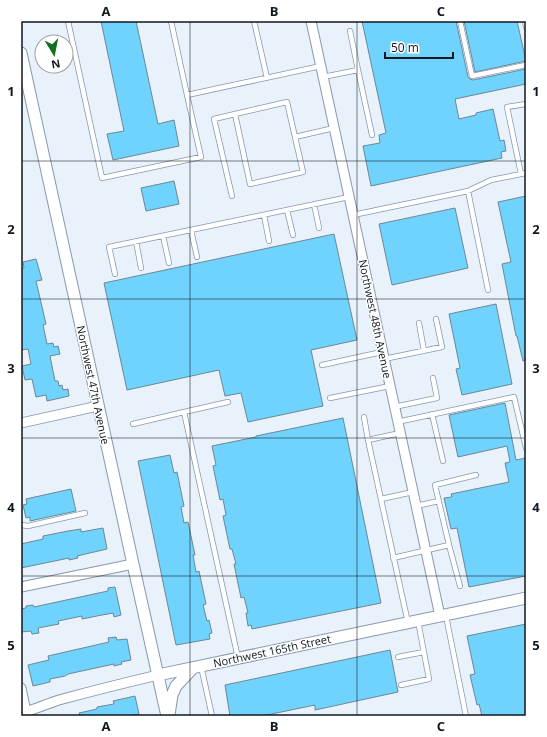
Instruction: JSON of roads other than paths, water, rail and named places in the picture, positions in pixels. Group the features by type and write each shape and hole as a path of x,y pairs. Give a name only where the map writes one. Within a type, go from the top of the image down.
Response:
{"street":[{"name":"Northwest 48th Avenue","path":"311,21 425,550 443,615"},
{"name":"Northwest 47th Avenue","path":"21,53 133,564 168,716"},
{"path":"21,423 98,406"},
{"path":"21,588 133,564"},
{"name":"Northwest 165th Street","path":"24,713 48,704 102,688 158,675 526,598"},
{"path":"168,716 172,695 176,686 197,667"},
{"path":"21,688 24,713"}],"lane":[{"path":"68,21 102,178 201,157 171,21"},
{"path":"254,21 267,78"},
{"path":"460,21 472,76 526,65"},
{"path":"525,21 526,27"},
{"path":"350,31 372,135"},
{"path":"187,95 320,66"},
{"path":"323,77 358,70"},
{"path":"232,196 214,119 235,114 287,102 303,172 250,184 235,114"},
{"path":"353,215 468,192 491,180 523,174 507,107 526,104"},
{"path":"295,137 334,128"},
{"path":"468,192 488,290"},
{"path":"115,274 109,247 349,197"},
{"path":"314,204 319,228"},
{"path":"287,210 292,235"},
{"path":"264,215 269,240"},
{"path":"191,230 197,257"},
{"path":"163,236 169,263"},
{"path":"136,242 141,268"},
{"path":"322,365 383,355 424,351 442,347 436,319"},
{"path":"419,323 424,351"},
{"path":"394,407 437,398 433,378"},
{"path":"330,398 390,386"},
{"path":"398,422 514,397 526,448"},
{"path":"133,424 228,402"},
{"path":"184,412 238,658"},
{"path":"432,414 442,461"},
{"path":"364,417 393,558 424,652 429,679 402,684"},
{"path":"368,440 400,433"},
{"path":"460,586 435,485 476,475"},
{"path":"381,499 413,492"},
{"path":"416,506 439,501"},
{"path":"21,525 28,526 85,513"},
{"path":"393,558 449,545"},
{"path":"443,615 466,716"},
{"path":"398,657 424,652"},
{"path":"197,667 212,716"}]}
